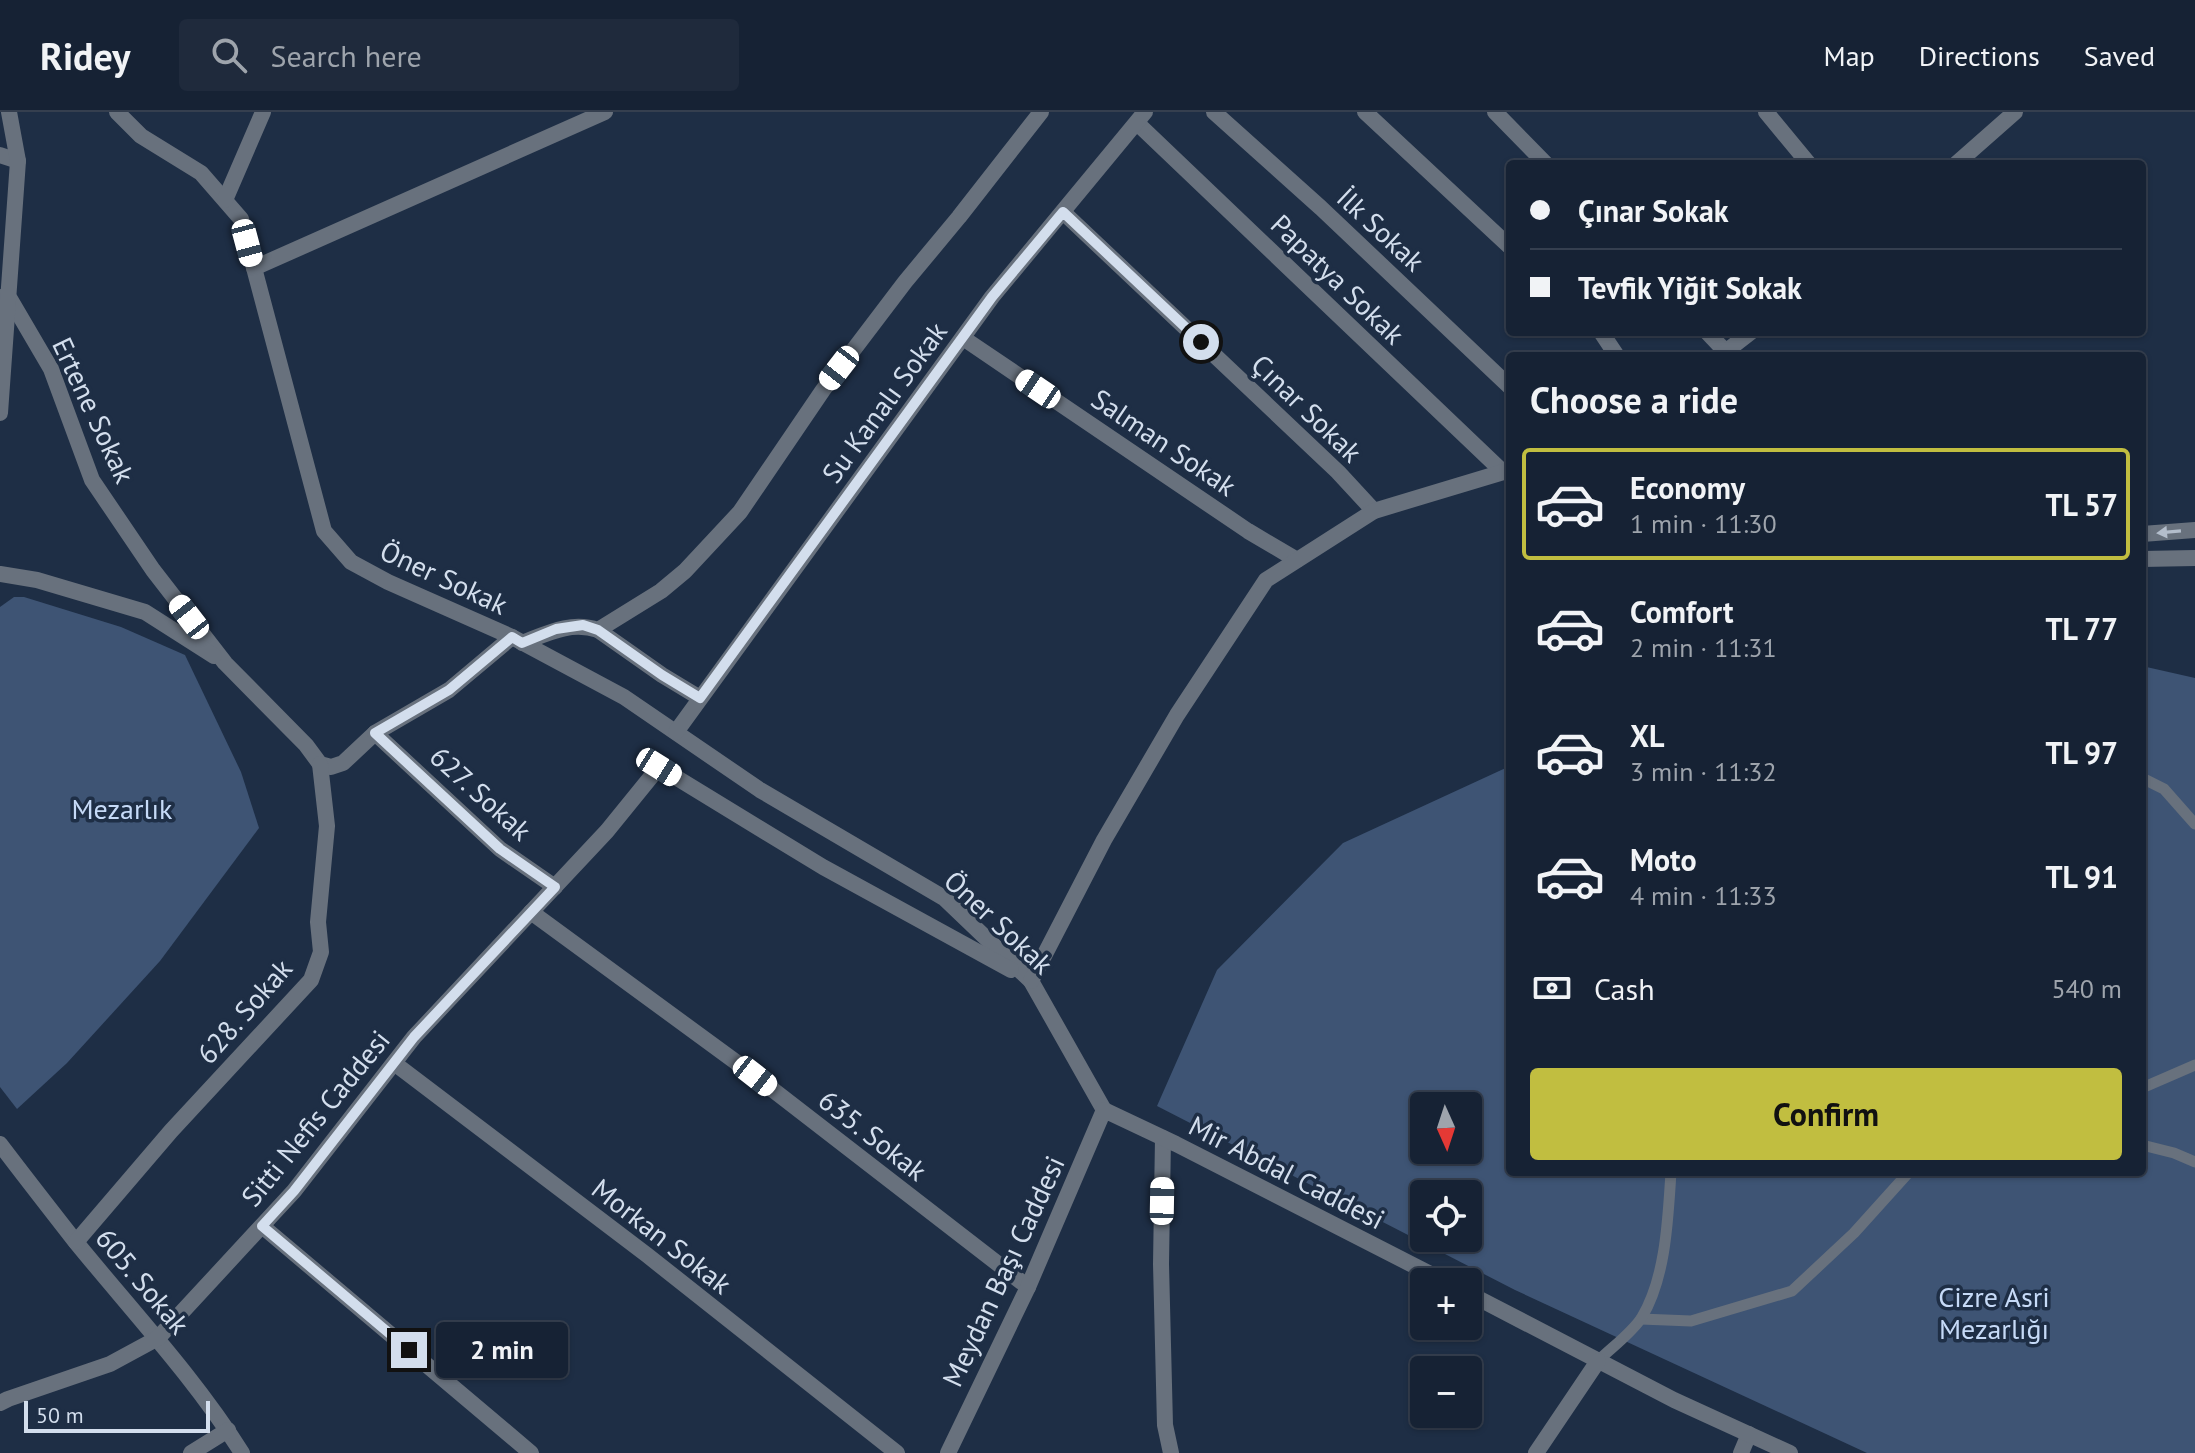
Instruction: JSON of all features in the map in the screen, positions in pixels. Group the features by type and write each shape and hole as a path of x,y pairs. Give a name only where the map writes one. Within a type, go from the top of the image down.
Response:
{"street":[{"path":"0,413 5,298 18,161 9,112"},
{"name":"Öner Sokak","path":"117,112 141,136 201,173 241,219 324,531 351,562 517,640 624,697 760,790 944,898 1031,981 1104,1110"},
{"path":"225,200 263,112"},
{"path":"254,268 605,112"},
{"path":"598,630 661,591 685,571 740,512 823,390 1041,112"},
{"name":"İlk Sokak","path":"1214,112 1321,208 1506,383"},
{"path":"1365,112 1506,243"},
{"path":"1495,112 1542,160"},
{"path":"1766,112 1806,160"},
{"path":"1961,160 2015,112"},
{"name":"Su Kanalı Sokak","path":"676,732 992,297 1141,117"},
{"name":"Papatya Sokak","path":"1141,117 1506,471"},
{"path":"0,155 18,161"},
{"name":"Çınar Sokak","path":"1063,212 1338,472 1374,511"},
{"name":"Ertene Sokak","path":"5,298 51,369 92,480 153,570 225,663 306,745 320,764"},
{"path":"1726,352 1746,336"},
{"name":"Salman Sokak","path":"963,338 1236,523 1297,560"},
{"path":"1031,981 1104,840 1177,715 1266,580 1374,511 1506,471"},
{"path":"2146,534 2195,530"},
{"path":"2146,559 2195,558"},
{"path":"0,574 37,580 145,612 225,663"},
{"path":"320,764 331,767 343,763 375,733 449,690 517,640 556,629 583,625 598,630 700,698"},
{"name":"627. Sokak","path":"375,733 500,849 555,887"},
{"name":"628. Sokak","path":"76,1242 171,1131 311,980 321,952 318,922 327,826 320,764"},
{"name":"Sitti Nefis Caddesi","path":"0,1403 110,1364 158,1338 294,1191 414,1037 607,831 659,767 823,867 1031,981"},
{"name":"635. Sokak","path":"531,912 755,1076 1028,1287"},
{"name":"Morkan Sokak","path":"394,1063 647,1255 897,1453"},
{"name":"Meydan Başı Caddesi","path":"949,1453 1028,1287 1104,1110"},
{"name":"Mir Abdal Caddesi","path":"1104,1110 1418,1268"},
{"path":"1163,1138 1161,1264 1164,1395 1165,1425 1171,1453"},
{"name":"605. Sokak","path":"0,1144 76,1242 158,1338 242,1453"},
{"path":"262,1226 531,1453"},
{"path":"1482,1300 1674,1400 1790,1453"},
{"path":"1536,1453 1598,1361"},
{"path":"191,1453 228,1430"},
{"path":"1741,1453 1749,1434"}],"lane":[{"path":"2146,780 2164,789 2195,824"},
{"path":"2146,1086 2195,1065"},
{"path":"2146,1146 2195,1162"},
{"path":"1598,1361 1641,1319 1658,1280 1671,1176"},
{"path":"1641,1319 1691,1321 1792,1291 1854,1233 1905,1176"}],"green space":[{"name":"Mezarlık","path":"14,597 24,597 121,627 185,655 241,772 259,828 160,961 67,1063 17,1109 0,1087 0,607"},
{"name":"Cizre Asri Mezarlığı","path":"2146,667 2195,678 2195,1453 1867,1453 1515,1290 1482,1273 1482,1268 1472,1268 1441,1252 1482,1252 1482,1180 1410,1180 1410,1236 1157,1106 1217,970 1343,843 1506,768 1506,1176 2146,1176"}],"route":[{"path":"409,1350 262,1226 294,1191 414,1037 555,887 500,849 375,733 449,690 512,637 522,643 556,629 583,625 598,630 700,698 992,297 1063,212 1201,342"}]}
